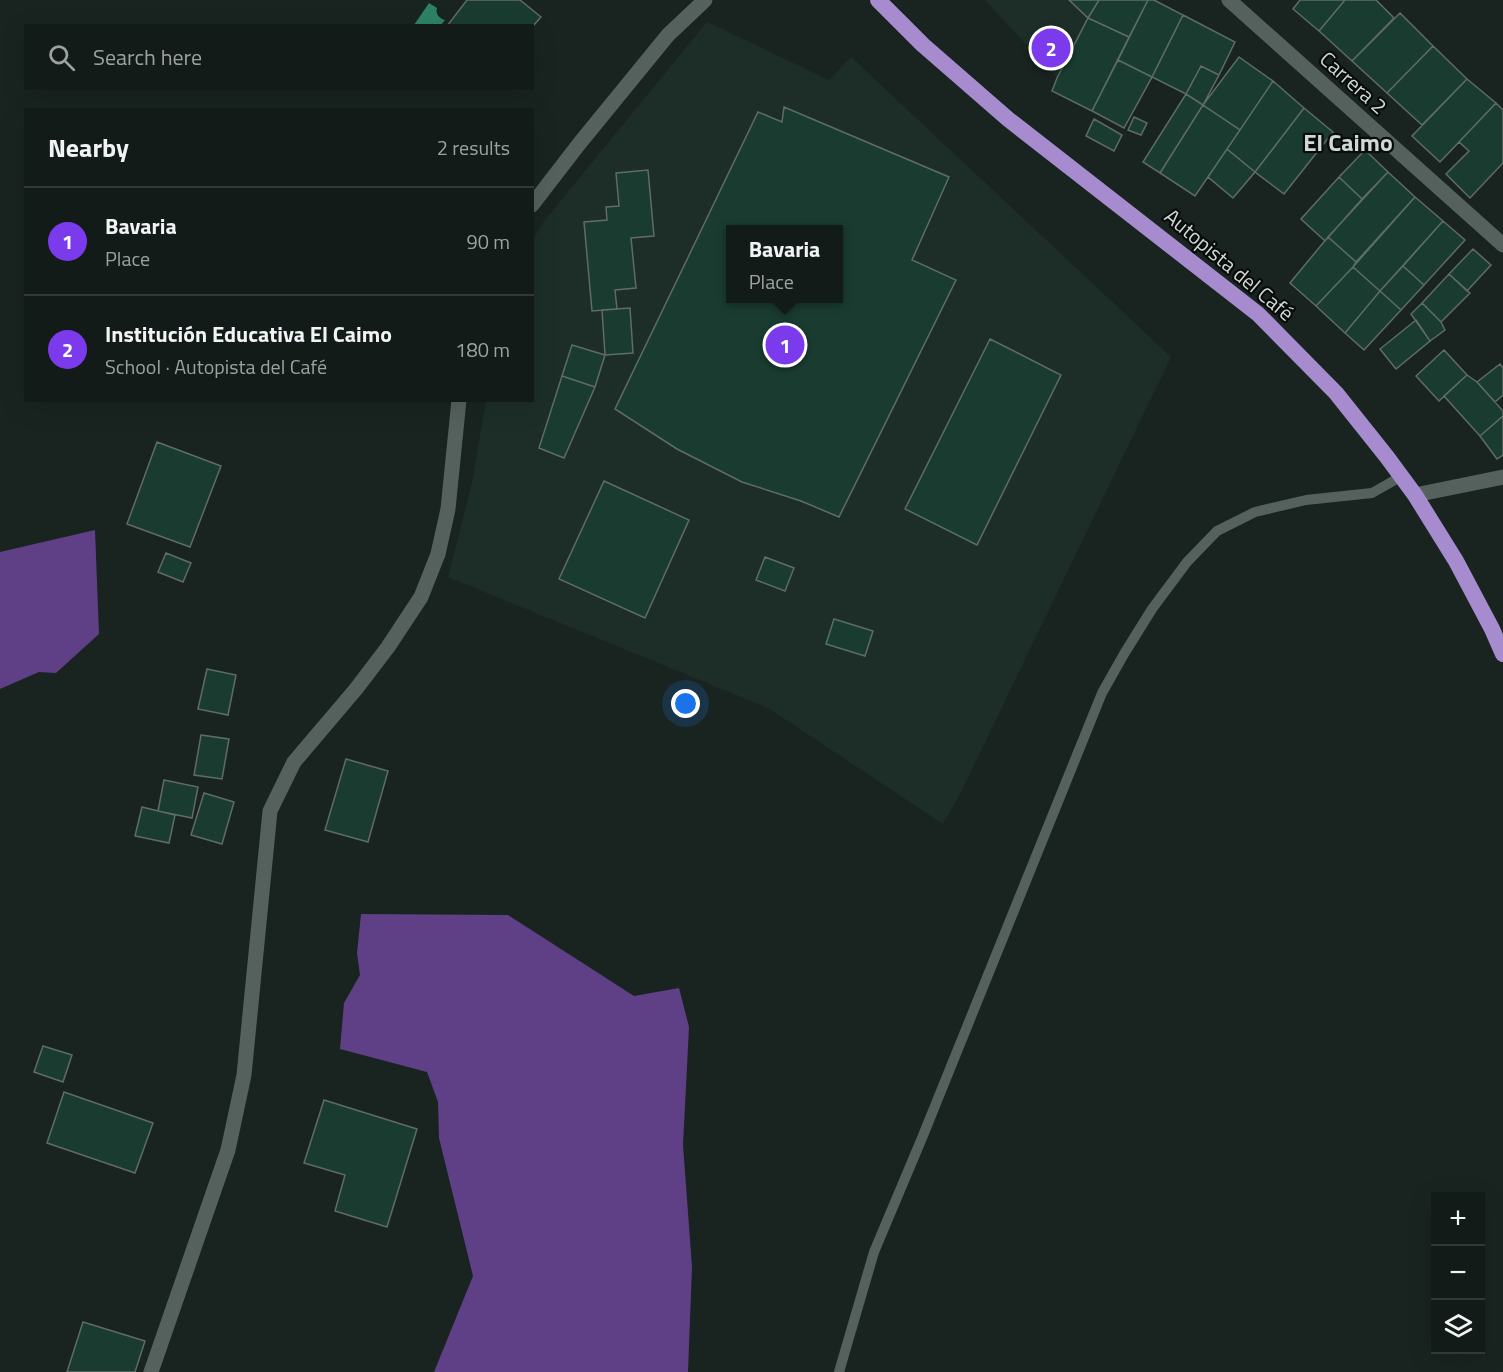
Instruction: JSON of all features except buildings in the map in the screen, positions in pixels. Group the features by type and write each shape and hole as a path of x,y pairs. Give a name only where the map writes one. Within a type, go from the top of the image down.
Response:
{"highway":[{"name":"Autopista del Café","path":"878,0 922,45 1008,119 1258,314 1336,393 1416,495 1456,561 1503,654"}],"street":[{"path":"534,202 668,35 705,0"},
{"name":"Carrera 2","path":"1229,0 1503,245"},
{"path":"151,1372 228,1150 244,1075 270,811 294,762 356,689 388,647 421,597 438,554 448,509 459,402"},
{"path":"1416,495 1503,477"}],"lane":[{"path":"839,1372 874,1252 1102,693 1152,609 1187,562 1217,531 1255,512 1306,500 1372,493 1402,476"}],"shaded area":[{"path":"985,0 1099,0 1057,78"},
{"path":"429,3 437,8 438,16 445,20 442,24 415,24"},
{"path":"707,22 829,80 851,57 1171,357 961,792 943,824 768,708 448,577 472,483 486,402 534,402 534,237 544,221"},
{"path":"95,530 99,634 56,673 39,672 0,689 0,552"},
{"path":"361,914 508,915 634,996 679,988 689,1027 683,1145 692,1267 688,1372 434,1372 473,1276 439,1138 438,1102 427,1072 340,1049 344,1003 360,975 357,953"}],"place":[{"name":"Institución Educativa El Caimo","path":"1051,48"},
{"name":"Bavaria","path":"785,345"}],"district":[{"name":"El Caimo","path":"1348,143"}]}
